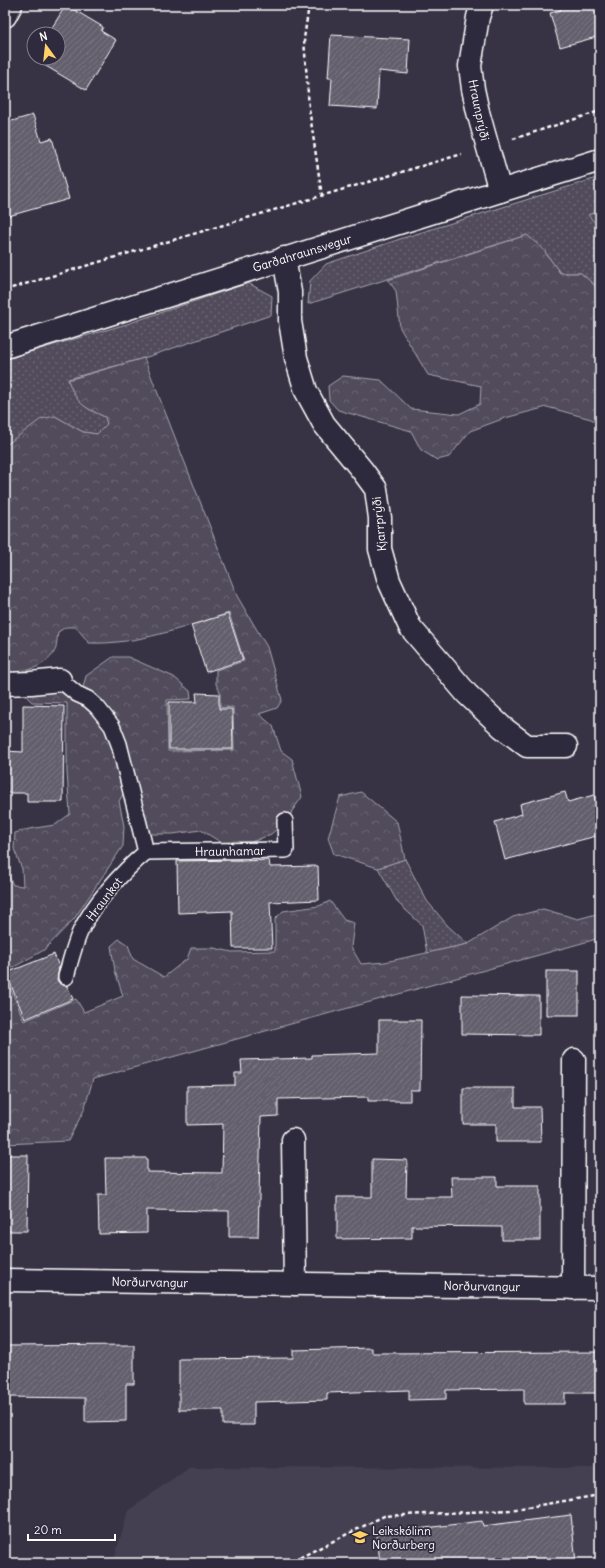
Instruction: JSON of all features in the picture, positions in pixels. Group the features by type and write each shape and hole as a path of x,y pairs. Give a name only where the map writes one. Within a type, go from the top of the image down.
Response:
{"street":[{"path":"5,16 11,5"},
{"name":"Hraunprýði","path":"482,5 478,17 470,66 473,89 487,147 500,190"},
{"name":"Garðahraunsvegur","path":"5,346 500,190 600,160"},
{"name":"Kjarrprýði","path":"284,258 290,292 290,321 296,358 306,391 324,424 362,470 376,490 380,518 380,549 389,581 410,627 467,694 502,727 526,746 566,746"},
{"path":"5,684 60,680"},
{"path":"573,1288 574,1060"},
{"path":"293,1140 295,1284"},
{"name":"Norðurvangur","path":"5,1280 600,1288"}],"lane":[{"path":"60,680 77,694 88,699 97,707 112,726 119,744 146,852"},
{"name":"Hraunhamar","path":"146,852 286,850 285,821"},
{"name":"Hraunkot","path":"66,977 79,934 91,912 129,866 146,852"}],"path":[{"path":"309,5 304,39 309,108 322,196"},
{"path":"5,290 487,147 600,111"},
{"path":"295,1563 301,1557 384,1516 510,1510 600,1495"}],"shaded area":[{"name":"Leikskólinn Norðurberg","path":"189,1467 600,1468 600,1563 113,1563 128,1511"}],"green space":[{"path":"600,177 600,211 589,215 600,229 600,290 581,273 560,273 543,249 527,235 308,304 310,281 326,264 403,238"},
{"path":"600,211 600,229 588,215"},
{"path":"527,235 543,249 560,273 581,273 600,290 600,424 591,419 547,407 505,418 470,431 449,457 437,460 421,450 411,431 338,410 329,400 328,386 343,376 381,380 411,409 459,414 480,404 481,386 428,375 400,328 396,291 388,280"},
{"path":"248,283 272,296 271,315 144,358 68,379 77,399 86,407 105,417 107,424 97,434 83,432 55,416 5,446 5,359 127,324"},
{"path":"144,358 237,596 267,647 282,700 277,708 259,714 273,726 281,751 292,759 302,797 292,811 289,819 271,834 250,843 227,846 201,830 173,834 149,834 125,791 119,801 124,826 123,846 74,919 44,950 5,972 5,868 13,885 23,886 22,869 14,849 15,833 55,825 70,814 67,772 67,703 32,702 23,693 32,678 81,695 86,676 113,657 128,657 174,677 190,691 191,699 167,700 168,751 234,750 233,707 220,708 220,692 216,684 216,670 244,661 229,613 160,634 107,643 89,643 76,627 66,627 58,632 56,648 48,660 27,671 5,674 5,446 41,419 55,416 83,432 97,434 107,424 105,417 81,403 74,394 68,380"},
{"path":"361,792 397,822 405,859 378,868 334,854 328,838 340,797"},
{"path":"405,859 427,901 448,926 468,944 427,953 422,925 398,903 378,868"},
{"path":"330,901 344,920 354,923 351,947 361,964 385,962 468,944 513,917 543,909 578,919 600,913 600,938 93,1079 84,1110 68,1141 5,1144 5,975 24,1021 76,999 84,1012 123,996 115,971 111,946 119,939 128,945 133,959 164,977 187,959 191,948 214,948 232,952 275,951 275,919 283,911 319,906"}],"building":[{"path":"66,5 103,27 101,31 116,40 86,90 46,66 66,66 66,26 53,26"},
{"path":"559,5 600,5 600,36 560,47 550,13 561,10"},
{"path":"331,35 410,39 408,74 379,71 377,109 330,106 332,78 328,78"},
{"path":"33,115 41,141 52,138 69,199 5,217 5,123"},
{"path":"228,614 243,660 206,672 191,625"},
{"path":"196,693 219,694 219,709 232,709 233,749 169,749 169,702 197,702"},
{"path":"23,705 64,706 63,802 27,802 27,793 5,793 5,751 23,752"},
{"path":"565,792 568,802 594,795 600,817 600,835 505,860 495,822 522,814 520,804"},
{"path":"269,860 270,867 318,866 319,900 270,902 272,948 233,948 232,911 178,913 177,861"},
{"path":"54,954 59,967 57,980 60,984 67,986 73,999 25,1019 6,973"},
{"path":"546,971 579,971 579,1015 546,1015"},
{"path":"462,995 539,996 539,1035 462,1034"},
{"path":"379,1020 421,1020 420,1090 410,1090 410,1101 368,1101 368,1097 278,1099 278,1116 261,1117 258,1237 229,1237 229,1211 147,1210 147,1233 99,1234 98,1195 106,1195 105,1158 147,1158 147,1172 222,1173 223,1124 187,1125 187,1086 235,1085 235,1073 242,1073 241,1060 312,1058 312,1055 379,1053"},
{"path":"463,1088 515,1088 515,1107 540,1107 541,1142 496,1142 496,1124 463,1124"},
{"path":"5,1155 28,1155 27,1231 5,1231"},
{"path":"372,1159 407,1160 406,1197 452,1197 451,1177 497,1177 497,1186 540,1186 540,1240 502,1240 502,1227 412,1226 412,1238 337,1239 337,1197 372,1197"},
{"path":"134,1345 134,1384 126,1384 126,1421 85,1422 85,1398 5,1397 5,1346"},
{"path":"372,1348 372,1353 598,1352 598,1393 565,1393 565,1404 524,1404 524,1389 446,1390 446,1399 409,1400 409,1390 327,1393 327,1400 254,1402 254,1425 223,1425 223,1410 179,1410 179,1359 293,1358 293,1350"},
{"path":"571,1515 576,1563 380,1563 377,1534 482,1521 483,1526"}],"place":[{"name":"Leikskólinn Norðurberg","path":"360,1537"}]}
